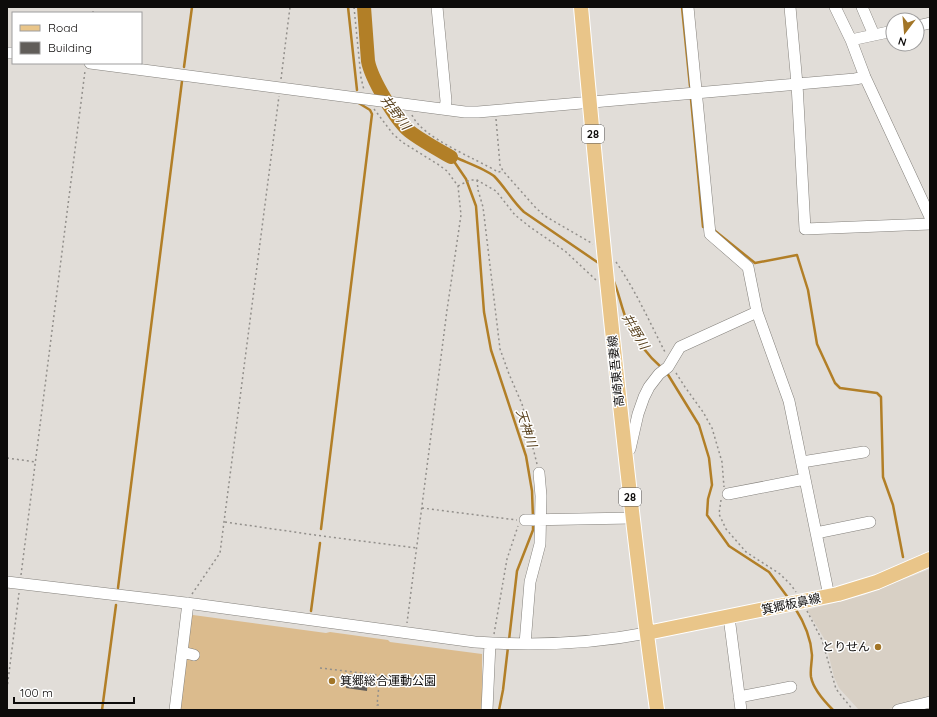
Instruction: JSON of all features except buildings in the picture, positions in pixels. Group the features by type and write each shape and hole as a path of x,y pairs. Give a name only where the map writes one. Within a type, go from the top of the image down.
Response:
{"main road":[{"name":"高崎東吾妻線","path":"581,7 605,262 632,518 657,710"},
{"name":"箕郷板鼻線","path":"647,632 829,596 877,582 930,559"}],"street":[{"path":"438,7 446,101 445,109"},
{"path":"688,7 710,234 748,267 757,312 789,401 829,596"},
{"path":"790,7 797,84 805,229 930,224"},
{"path":"835,7 851,40 865,77 930,217"},
{"path":"862,7 874,35"},
{"path":"851,40 885,33"},
{"path":"88,67 478,112 865,77"},
{"path":"625,451 630,449 638,414 642,401 649,387 666,368 680,347 757,312"},
{"path":"802,462 864,452"},
{"path":"523,644 530,582 540,544 533,520 541,496 539,473"},
{"path":"724,494 805,479"},
{"path":"533,520 632,518"},
{"path":"816,533 870,522"},
{"path":"7,582 188,603 452,640 523,644 577,642 647,632"},
{"path":"174,710 188,603"},
{"path":"729,617 741,710"},
{"path":"487,710 493,643"},
{"path":"182,652 194,655"},
{"path":"739,697 791,687"},
{"path":"898,710 930,702"}],"path":[{"path":"188,603 191,596 220,553 290,7"},
{"path":"354,7 361,78 364,91 373,100 377,113 393,134 402,142 440,165 447,171 458,186 462,215 447,310 406,633"},
{"path":"7,689 88,67"},
{"path":"401,103 414,121 430,135 498,172 503,171"},
{"path":"495,111 500,165 503,171 544,216 592,244"},
{"path":"458,186 470,180 477,180 496,191 515,215 530,228 565,251 592,276"},
{"path":"477,180 483,207 500,349 522,404 539,473"},
{"path":"624,273 666,368 685,387 703,412 712,428 722,462 725,483 719,514 726,529 746,552 780,574 791,585 794,604 822,640 836,689 853,710"},
{"path":"7,458 36,462"},
{"path":"422,508 520,520 507,559 493,643"},
{"path":"225,522 417,548"},
{"path":"320,668 387,676"},
{"path":"380,675 377,705 381,705"}],"shaded area":[{"name":"とりせん","path":"930,569 930,698 885,710 859,710 839,688 834,677 825,640 807,610 864,595"},
{"name":"箕郷総合運動公園","path":"193,615 326,633 330,632 388,640 390,642 482,654 481,710 178,710 191,617"}],"waterway":[{"path":"184,67 192,7"},
{"path":"348,7 357,90"},
{"name":"井野川","path":"364,7 368,61 384,98 409,131 424,142 451,157"},
{"path":"682,7 690,86"},
{"path":"118,588 182,81"},
{"path":"691,99 703,227"},
{"path":"321,529 372,114 370,110 357,102"},
{"name":"井野川","path":"451,157 476,166 494,176 524,212 600,264"},
{"name":"天神川","path":"451,157 466,179 476,206 484,312 491,350 526,456 532,491 533,518"},
{"path":"714,230 755,263 797,255 808,290 817,344 835,383 840,388 877,393 881,397 883,477 893,505 903,557"},
{"name":"井野川","path":"612,277 630,327 647,352 662,368"},
{"name":"井野川","path":"667,373 699,425 709,458 712,485 708,499 707,515 729,546 769,572 789,599"},
{"name":"天神川","path":"509,640 517,571 533,530 533,523"},
{"path":"311,611 320,543"},
{"path":"102,710 116,605"},
{"name":"井野川","path":"795,608 809,636 812,655 812,681 820,695 833,710"},
{"name":"天神川","path":"499,710 508,647"}],"place":[{"name":"とりせん","path":"878,647"},
{"name":"箕郷総合運動公園","path":"332,681"}]}
